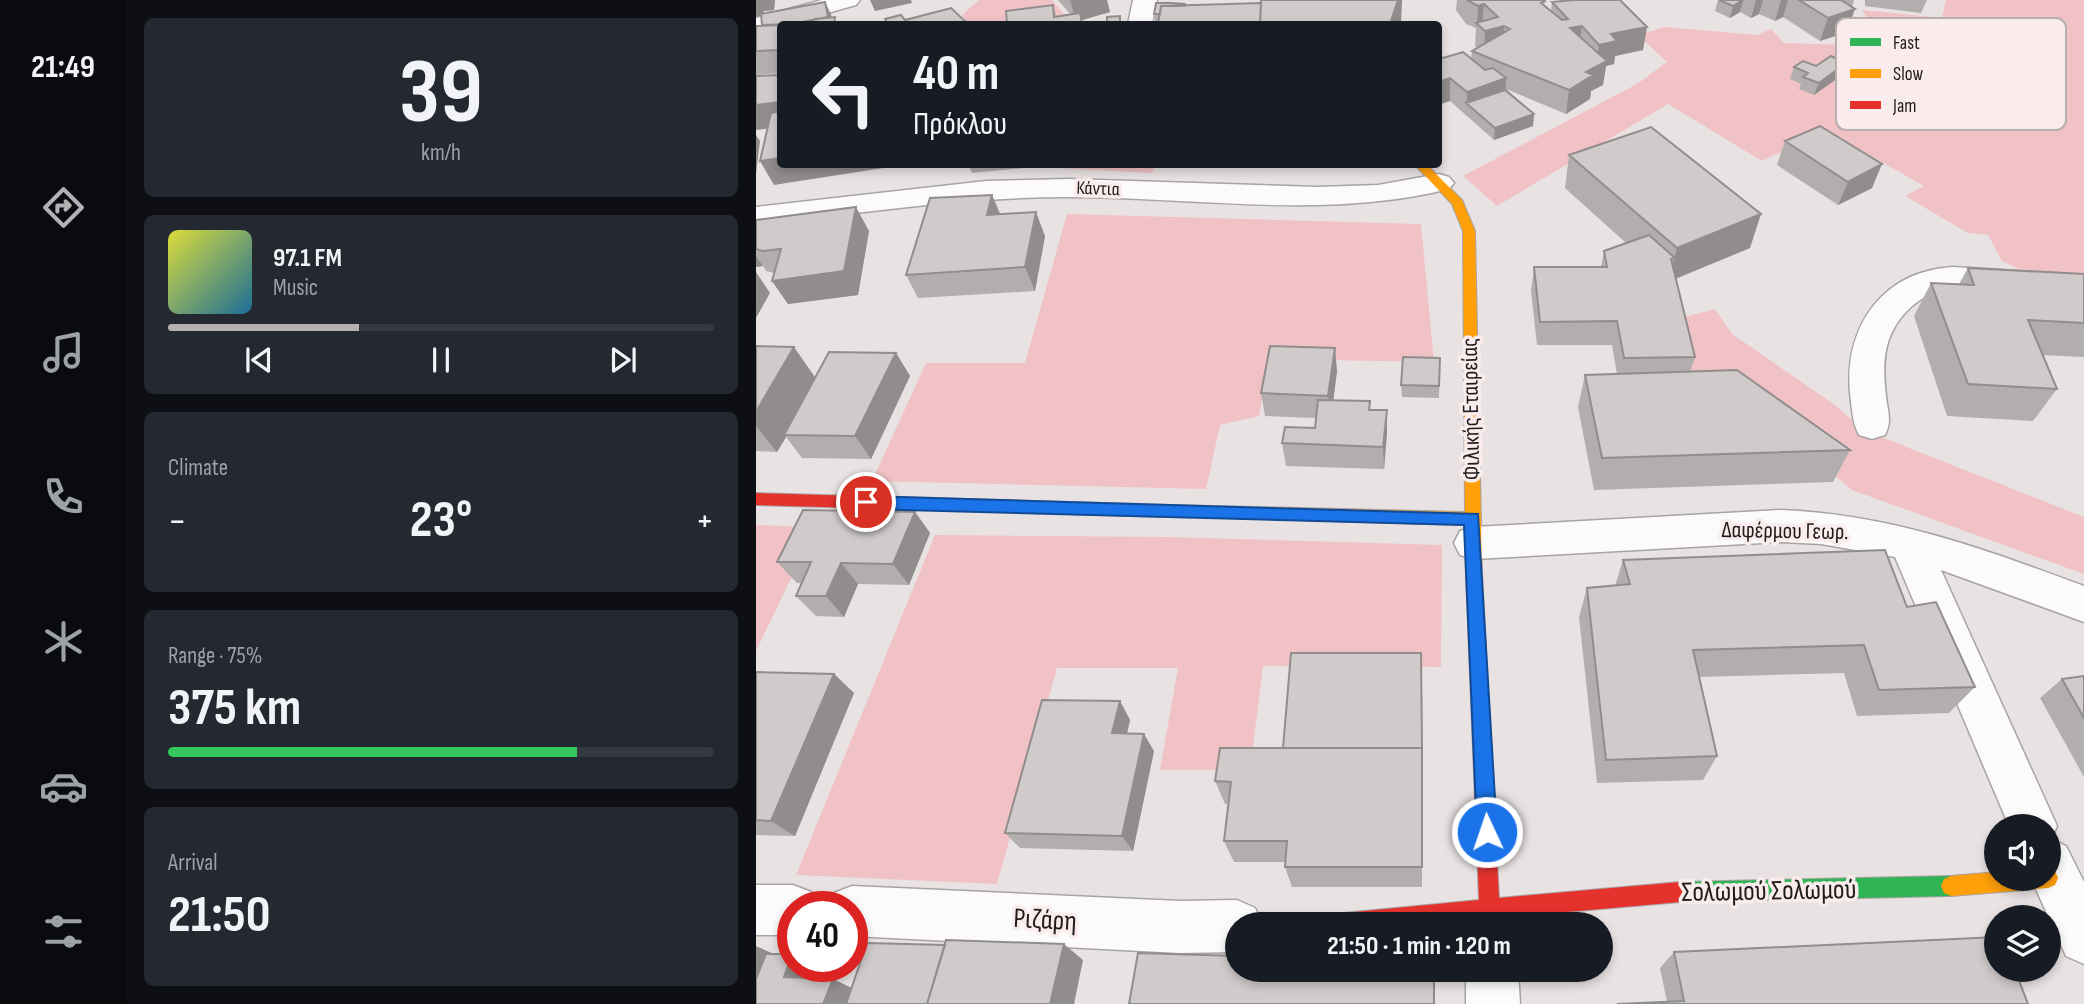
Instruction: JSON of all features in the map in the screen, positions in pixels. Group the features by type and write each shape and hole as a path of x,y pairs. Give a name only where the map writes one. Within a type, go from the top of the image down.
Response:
{"street":[{"path":"756,26 848,0"},
{"path":"1141,21 1145,0"},
{"name":"Κάντια","path":"756,216 986,190 1069,188 1318,196 1402,191 1429,174"},
{"name":"Φιλικής Εταιρείας","path":"1429,174 1461,207 1469,231 1473,531 1490,912"},
{"path":"1872,425 1866,370 1869,340 1890,307 1913,289 1934,280 1953,278 2084,286"},
{"path":"756,499 1473,531"},
{"name":"Δαφέρμου Γεωρ.","path":"1473,531 1807,526 1859,531 1909,542 2084,604"},
{"path":"1909,542 2028,814"},
{"path":"2061,883 2084,938"},
{"name":"Σολωμού Σολωμού","path":"1520,912 1627,894 1984,886"},
{"path":"756,910 777,909"},
{"name":"Ριζάρη","path":"868,912 1180,927 1225,926"},
{"path":"1492,982 1493,1004"}],"shaded area":[{"path":"979,0 1052,0 1069,21 965,21 962,15"},
{"path":"1946,0 2084,0 2084,275 2019,269 2002,261 1988,235 1968,233 1905,196 1924,186 1827,131 1762,161 1668,104 1497,206 1463,176 1637,84 1667,62 1638,35 1665,27 1757,35 1771,29 1784,43 1836,45 1836,130 2066,130 2066,18 1942,18"},
{"path":"1862,10 1942,18 1867,18"},
{"path":"1059,168 1154,168 1152,173"},
{"path":"1067,214 1421,224 1434,362 1270,359 1259,416 1220,425 1206,489 872,481 926,363 1025,363"},
{"path":"1715,309 1732,334 1832,403 1866,431 2084,517 2084,574 1852,490 1801,448 1687,381 1673,320"},
{"path":"756,525 816,527 756,651"},
{"path":"935,535 1166,537 1442,545 1441,667 1263,666 1250,770 1160,770 1178,668 1057,668 997,884 796,875"}],"building":[{"path":"1261,0 1398,0 1391,21 1260,21"},
{"path":"1467,0 1544,0 1541,3 1562,20 1568,19 1552,2 1620,0 1647,27 1611,34 1617,41 1599,45 1582,26 1570,28 1607,61 1586,72 1593,75 1569,90 1472,51 1510,29 1504,26 1485,31 1476,23 1498,17 1484,4 1478,6"},
{"path":"1719,0 1743,0 1733,6"},
{"path":"1799,0 1841,0 1855,9 1828,18"},
{"path":"825,2 828,17 807,21 777,21 777,24 762,25 761,14"},
{"path":"1156,3 1185,6 1161,6 1160,14 1154,14"},
{"path":"1261,3 1260,21 1158,21 1161,6"},
{"path":"1053,5 1054,17 1080,13 1082,21 1007,21 1006,11"},
{"path":"951,8 965,21 886,21 885,19 901,15 905,20"},
{"path":"1120,16 1120,21 1107,21 1107,17"},
{"path":"835,17 834,21 815,19"},
{"path":"777,25 777,50 756,51 756,26"},
{"path":"1463,52 1485,70 1493,68 1506,78 1467,92 1450,78 1442,81 1443,58"},
{"path":"1831,56 1836,58 1836,70 1819,83 1803,77 1808,73 1794,67 1803,61 1816,66"},
{"path":"777,75 777,102 756,105 756,76"},
{"path":"1505,90 1534,114 1495,128 1466,103"},
{"path":"777,112 777,158 760,161 771,113"},
{"path":"1820,126 1882,164 1848,182 1785,141"},
{"path":"1651,127 1761,214 1677,248 1569,155"},
{"path":"992,195 987,215 1036,212 1025,267 906,275 930,198"},
{"path":"856,207 844,271 772,281 781,249 756,249 756,220"},
{"path":"1649,235 1675,258 1671,259 1695,357 1624,358 1617,321 1540,322 1534,267 1607,267 1604,251"},
{"path":"1968,268 2084,274 2084,323 2028,320 2057,389 1968,384 1931,283 1974,285"},
{"path":"756,346 794,347 756,412"},
{"path":"1270,346 1335,348 1328,396 1261,393"},
{"path":"829,352 896,353 855,436 784,435"},
{"path":"1403,357 1440,358 1439,386 1401,385"},
{"path":"1737,370 1850,450 1602,458 1585,375"},
{"path":"1318,400 1370,401 1369,410 1387,410 1383,447 1282,443 1285,427 1315,428"},
{"path":"803,510 915,512 893,564 841,563 826,596 796,596 811,562 777,562"},
{"path":"1885,550 1907,607 1936,602 1975,687 1879,690 1864,645 1693,650 1717,756 1606,760 1587,588 1630,584 1623,560"},
{"path":"1291,653 1421,653 1422,748 1283,748"},
{"path":"756,672 834,674 771,821 756,820"},
{"path":"2084,676 2084,718 2062,679"},
{"path":"1042,700 1120,701 1112,733 1144,734 1122,836 1005,833"},
{"path":"1220,748 1422,748 1422,867 1285,867 1287,841 1224,841 1231,782 1215,781"},
{"path":"1984,938 1984,982 2020,982 2028,1004 1617,1004 1684,1001 1674,952"},
{"path":"946,940 1064,944 1050,1004 927,1004"},
{"path":"868,943 945,945 927,1004 846,1004 854,982 868,982"},
{"path":"1138,953 1225,956 1225,982 1434,982 1434,1004 1129,1004"},
{"path":"766,954 777,954 777,982 832,982 823,1004 756,1004 756,979"}],"traffic: fast":[{"path":"1680,892 1951,886"}],"traffic: slow":[{"path":"1423,168 1458,203 1469,231 1474,573"},
{"path":"1170,511 1472,519"},
{"path":"1951,886 1984,883"}],"traffic: jam":[{"path":"756,499 1170,511"},
{"path":"1474,573 1489,912"},
{"path":"1466,912 1593,898 1680,892"}],"route":[{"path":"866,502 1472,519 1487,832"}]}
